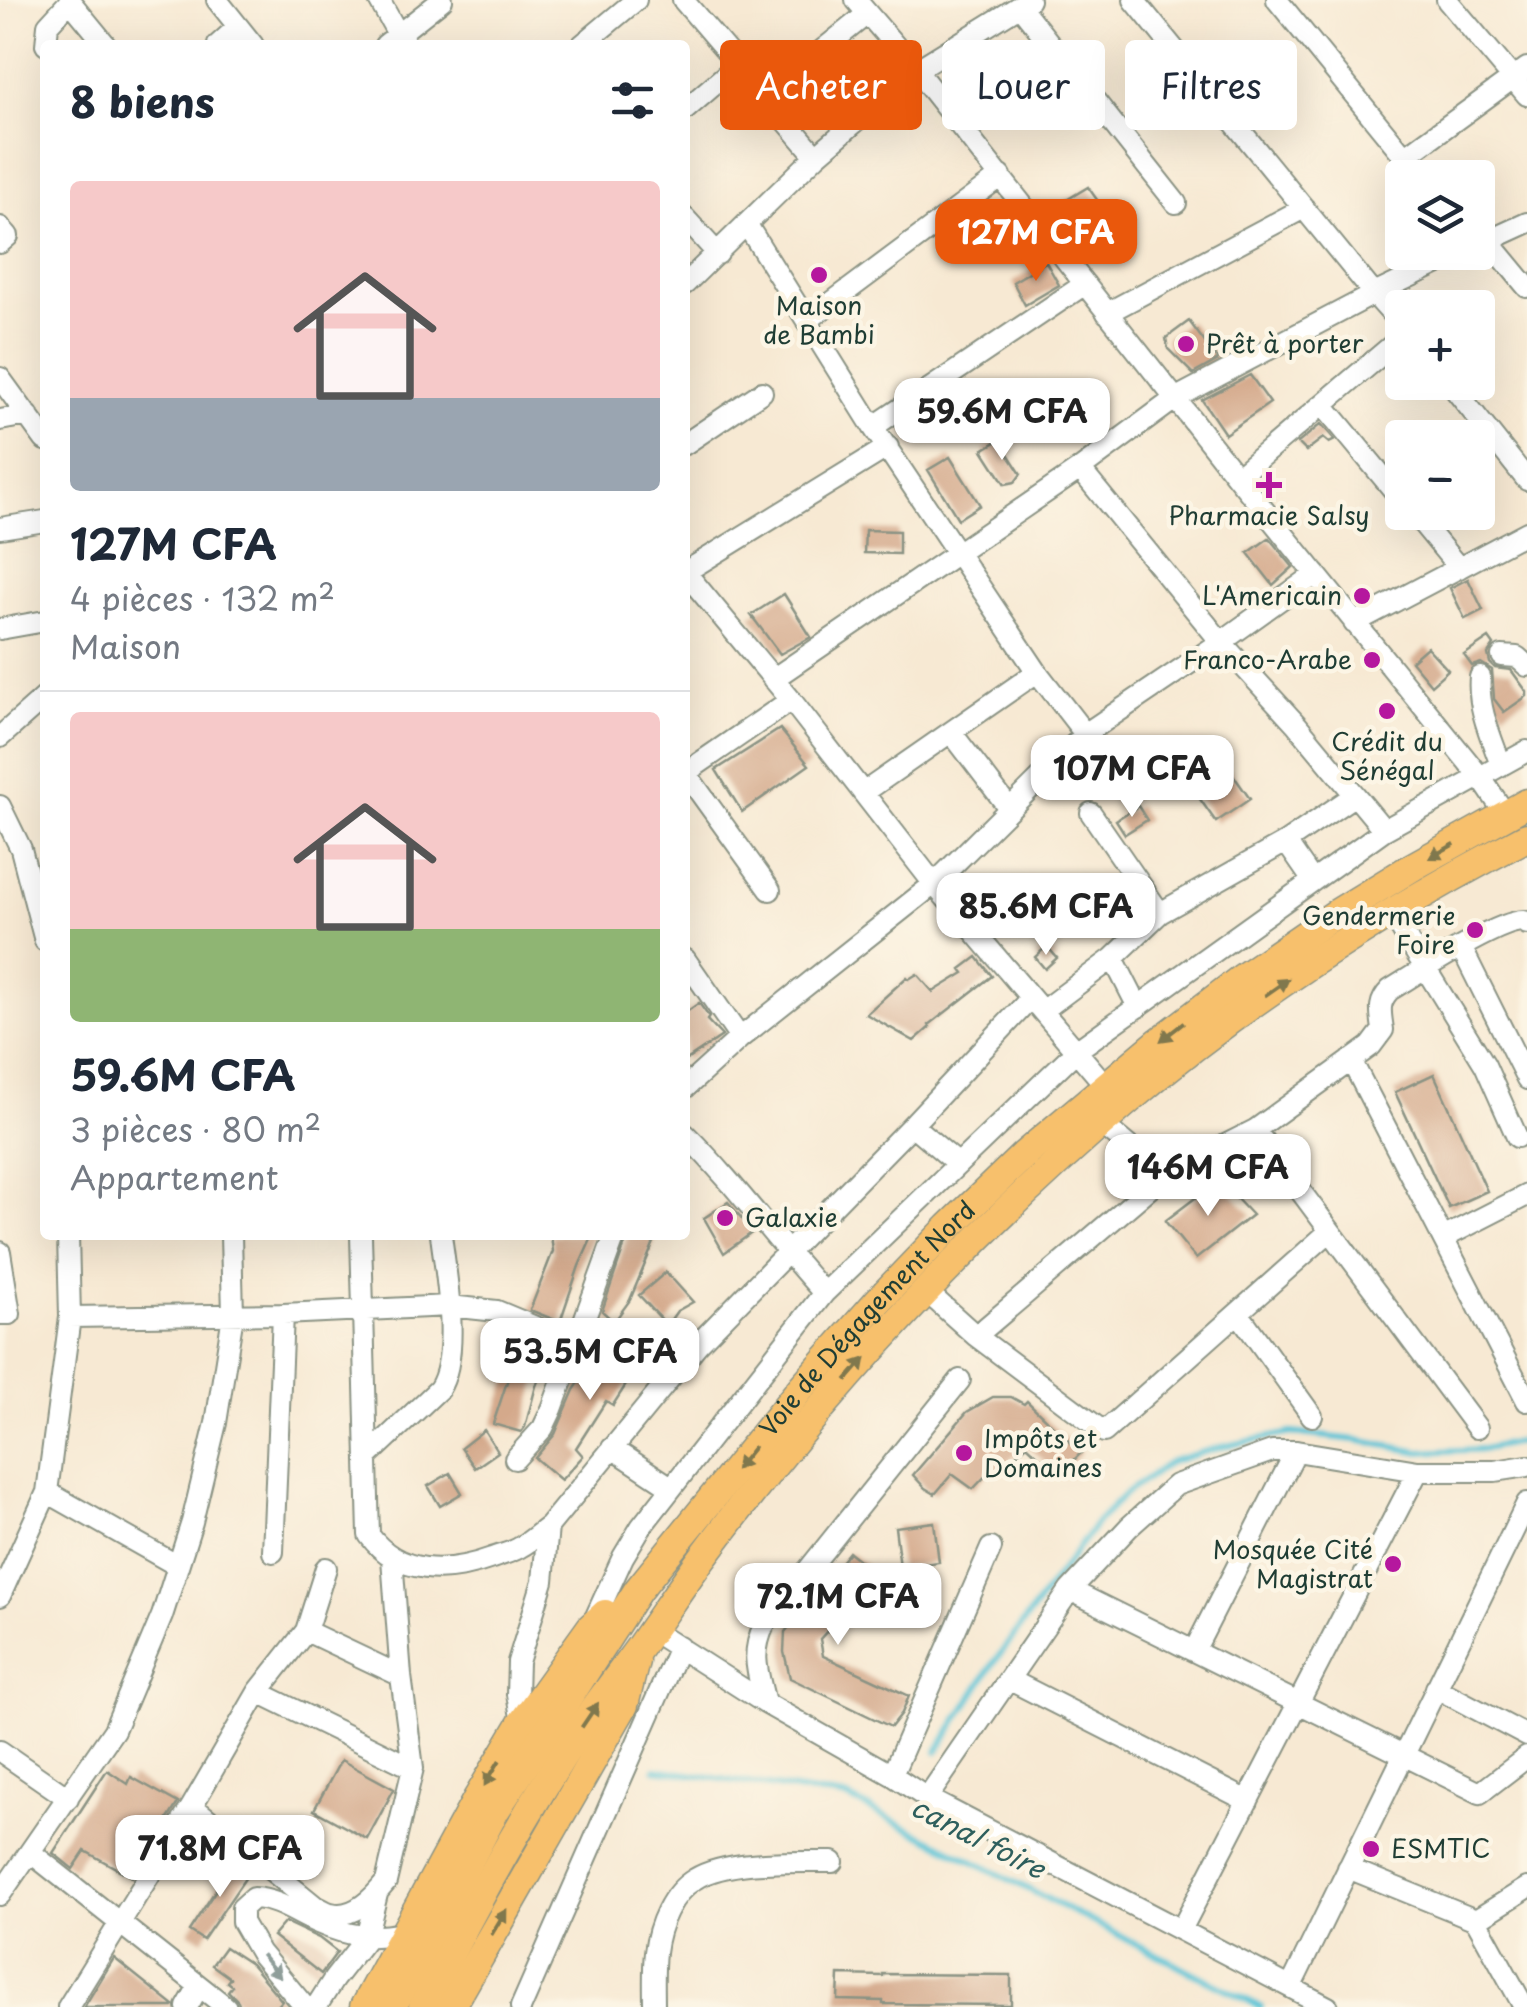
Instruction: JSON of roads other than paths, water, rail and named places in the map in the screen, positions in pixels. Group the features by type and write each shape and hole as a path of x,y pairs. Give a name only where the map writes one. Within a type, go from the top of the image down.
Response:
{"highway":[{"name":"Voie de Dégagement Nord","path":"392,2007 494,1811 638,1590 802,1387 877,1302 1024,1155 1174,1031 1272,957 1414,866 1516,809"},
{"name":"Voie de Dégagement Nord","path":"423,2007 520,1828 574,1739 706,1553 836,1391 926,1292 1126,1102 1254,1004 1331,950 1527,837"},
{"path":"364,2007 522,1723 591,1627 638,1590"},
{"path":"451,2007 624,1705 644,1640"}],"street":[{"path":"217,0 249,40"},
{"path":"379,0 397,40"},
{"path":"398,40 442,0"},
{"path":"588,40 636,0"},
{"path":"683,0 720,45"},
{"path":"1134,0 1385,306"},
{"path":"1277,0 1409,160"},
{"path":"1406,156 1523,81 1447,0"},
{"path":"46,40 48,24 69,1 102,40"},
{"path":"922,66 1024,3 1176,203"},
{"path":"826,40 862,7 890,40"},
{"path":"224,40 238,27"},
{"path":"922,77 1354,623 1481,778 1516,809"},
{"path":"690,106 720,80"},
{"path":"793,130 816,156"},
{"path":"690,279 846,130"},
{"path":"808,320 1001,176"},
{"path":"1106,312 1304,208"},
{"path":"690,223 718,254"},
{"path":"1495,238 1527,223"},
{"path":"748,225 874,427 1037,672 1085,734"},
{"path":"0,227 8,236 0,243"},
{"path":"1495,255 1527,287"},
{"path":"773,679 1080,469 1176,398 1424,270"},
{"path":"874,427 1085,284"},
{"path":"1237,477 1385,352"},
{"path":"0,378 40,433"},
{"path":"690,441 762,392"},
{"path":"1463,400 1527,480"},
{"path":"1324,406 1385,480"},
{"path":"0,420 28,415"},
{"path":"690,569 888,447"},
{"path":"1080,469 1221,642 1297,724 1384,830"},
{"path":"0,528 40,523"},
{"path":"1428,530 1459,568"},
{"path":"1354,623 1527,532"},
{"path":"690,1083 740,1038 934,884 1085,734 1316,574"},
{"path":"690,578 934,884 1106,1086"},
{"path":"0,628 40,622"},
{"path":"1502,656 1517,657 1527,666"},
{"path":"864,793 1037,672"},
{"path":"1480,678 1478,691 1501,765"},
{"path":"690,770 791,700"},
{"path":"0,737 40,701"},
{"path":"951,732 1008,808"},
{"path":"591,1627 641,1527 824,1293 1076,1052 1384,830 1527,751"},
{"path":"690,780 770,890"},
{"path":"362,1240 368,1535 392,1558 418,1568 450,1568 520,1548 548,1527 698,1344 912,1124 1036,1004 1113,958 1160,913 1286,842 1355,795"},
{"path":"0,806 22,849 40,920"},
{"path":"1091,814 1160,913"},
{"path":"1286,842 1313,882"},
{"path":"1392,914 1486,1064 1517,1137"},
{"path":"976,1336 1164,1176 1254,1130 1379,1038 1383,1030 1383,997 1424,969 1512,920 1527,924"},
{"path":"1462,948 1527,1079"},
{"path":"1113,958 1138,1008"},
{"path":"690,966 740,1038"},
{"path":"1351,1060 1527,1401"},
{"path":"912,1124 958,1164"},
{"path":"1102,1124 1164,1176"},
{"path":"1254,1130 1477,1428"},
{"path":"690,1139 824,1293"},
{"path":"690,1160 709,1158"},
{"path":"1443,1238 1527,1195"},
{"path":"926,1292 976,1336 1104,1432 1330,1231"},
{"path":"0,1596 47,1492 70,1317 68,1240"},
{"path":"0,1895 114,1730 162,1616 192,1522 216,1423 234,1315 231,1240"},
{"path":"367,1457 439,1389 446,1377 450,1363 449,1306 442,1240"},
{"path":"514,1459 543,1428 552,1409 613,1240"},
{"path":"0,1252 10,1314 0,1314"},
{"path":"70,1317 283,1314 449,1306 498,1311 576,1344"},
{"path":"273,1552 283,1314"},
{"path":"1239,1314 1312,1416"},
{"path":"765,1703 756,1660 757,1642 764,1626 960,1380"},
{"path":"612,1448 670,1487"},
{"path":"927,1798 1070,1590 1129,1527 1176,1485 1272,1451 1296,1451 1418,1470 1527,1466"},
{"path":"1194,1651 1296,1451"},
{"path":"1181,1930 1418,1470"},
{"path":"47,1492 178,1566"},
{"path":"1291,1986 1527,1503"},
{"path":"522,1723 517,1694 518,1662 543,1582 548,1527"},
{"path":"892,1775 991,1548"},
{"path":"192,1806 316,1906 332,1914 348,1912 377,1894 386,1882 414,1768 401,1676 392,1558"},
{"path":"68,2007 258,1692 306,1631 326,1568"},
{"path":"1070,1590 1480,1793 1527,1757"},
{"path":"306,1631 401,1676"},
{"path":"644,1640 679,1647 765,1703 927,1798 1328,2007"},
{"path":"522,2007 679,1647"},
{"path":"1010,1680 1248,1801"},
{"path":"1436,1688 1527,1736"},
{"path":"258,1692 414,1768"},
{"path":"0,1751 68,1798"},
{"path":"30,1852 226,2007"},
{"path":"654,2007 655,1953 660,1930 671,1902 692,1880 718,1869 833,1862"},
{"path":"1348,1868 1476,1920 1524,2007"},
{"path":"1476,1920 1527,1888"},
{"path":"316,2007 366,1938 377,1894"},
{"path":"305,2007 260,1954 242,1922 242,1908 253,1898 278,1902 322,1925 366,1938 403,1933"},
{"path":"187,2007 199,1986"}],"waterway":[{"path":"937,1752 993,1664 1098,1521 1126,1493 1172,1461 1291,1433 1420,1452 1484,1449 1527,1440"},
{"name":"canal foire","path":"655,1769 848,1798 1261,2007"}],"place":[{"name":"Maison de Bambi","path":"819,275"},
{"name":"Prêt à porter","path":"1186,344"},
{"name":"Pharmacie Salsy","path":"1269,485"},
{"name":"L'Americain","path":"1362,596"},
{"name":"Franco-Arabe","path":"1372,660"},
{"name":"Crédit du Sénégal","path":"1387,711"},
{"name":"Gendermerie Foire","path":"1475,930"},
{"name":"Galaxie","path":"725,1218"},
{"name":"Impôts et Domaines","path":"964,1453"},
{"name":"Mosquée Cité Magistrat","path":"1393,1564"},
{"name":"ESMTIC","path":"1371,1849"}]}
